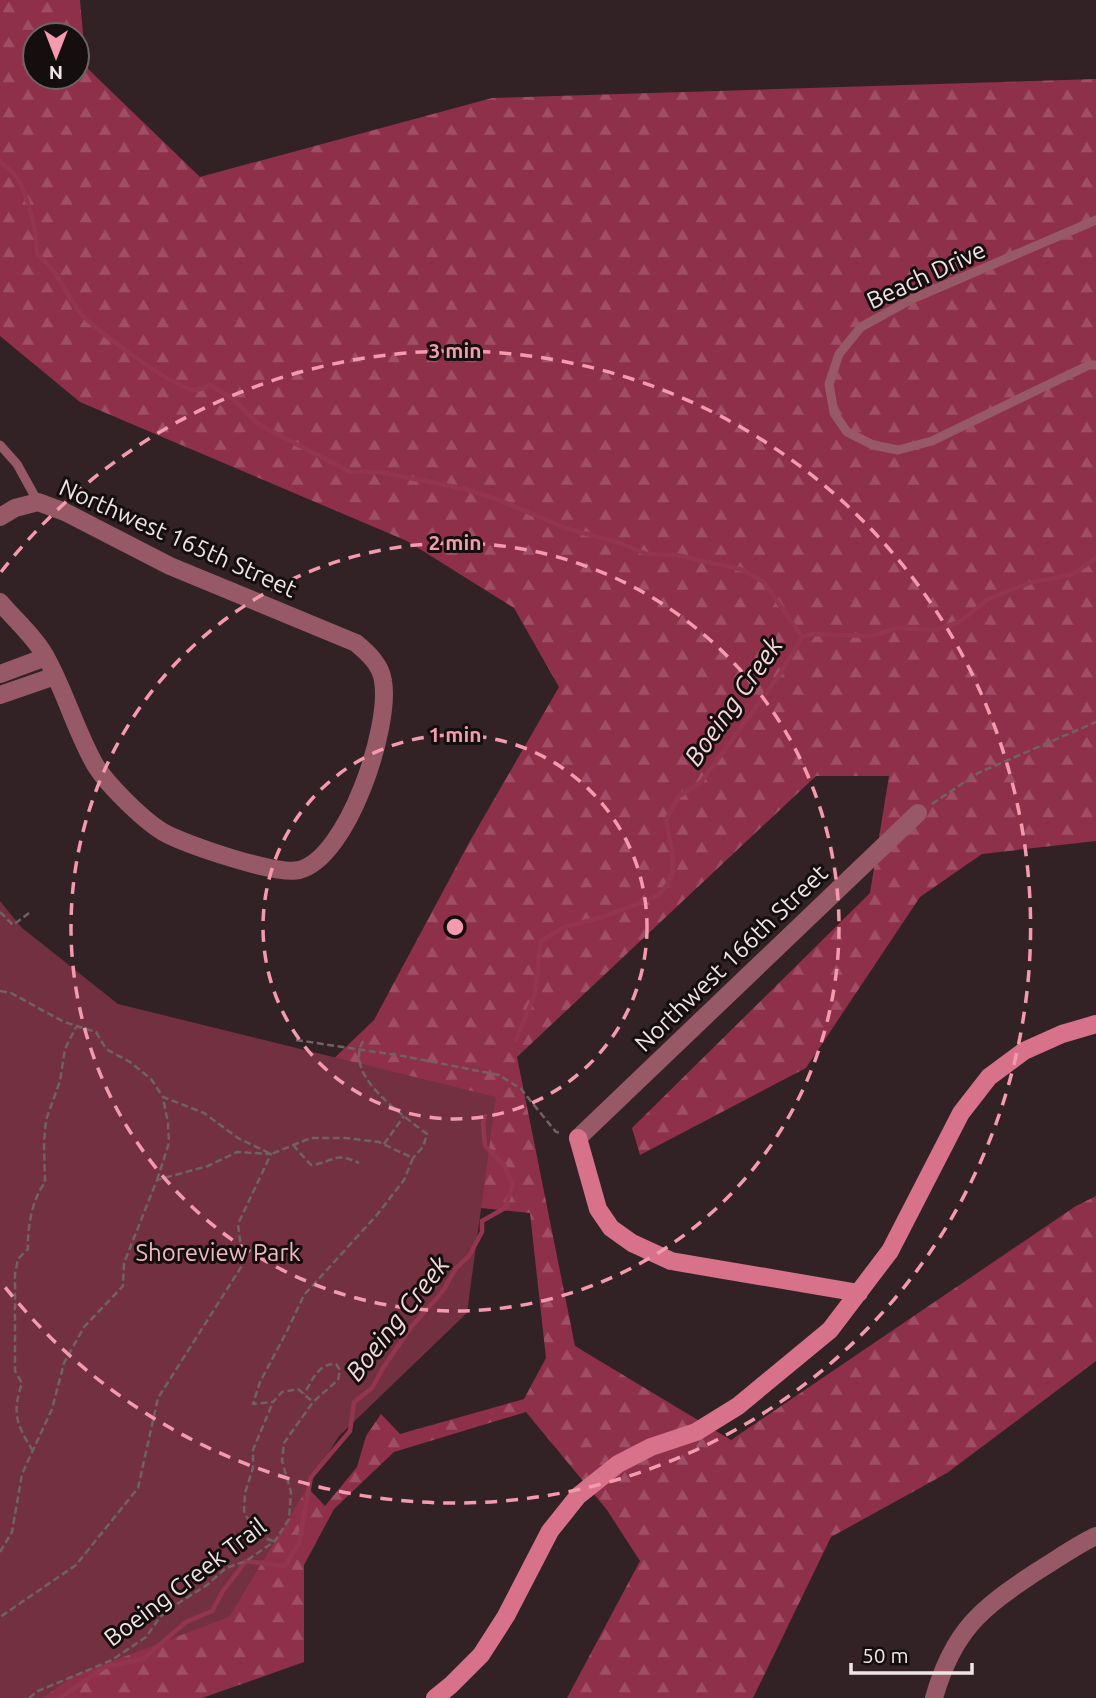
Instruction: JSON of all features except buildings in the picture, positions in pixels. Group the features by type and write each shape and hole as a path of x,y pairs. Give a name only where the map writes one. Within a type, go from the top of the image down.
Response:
{"street":[{"name":"Northwest 165th Street","path":"0,517 15,508 38,502 65,512 170,566 356,643 372,656 383,678 383,724 361,794 334,842 316,862 299,870 276,870 189,844 162,831 126,801 94,764 55,676"},
{"path":"0,603 46,657 55,676 0,695"},
{"path":"0,674 46,657"},
{"name":"Northwest 166th Street","path":"578,1138 918,813"},
{"path":"435,1698 481,1655 506,1616 550,1531 578,1496 618,1464 651,1447 696,1432 738,1406 830,1330 890,1251 930,1168 961,1113 989,1077 1024,1051 1062,1034 1096,1024"},
{"path":"578,1138 598,1209 611,1228 632,1243 671,1261 859,1293"},
{"path":"934,1698 942,1668 964,1630 993,1600 1096,1535"}],"lane":[{"name":"Beach Drive","path":"1096,220 912,299 861,327 839,354 829,384 834,413 847,432 873,445 898,450 932,441 1089,365 1096,365"},
{"path":"0,445 17,464 38,502"}],"path":[{"path":"918,813 978,773 1096,722"},
{"path":"0,912 13,925 29,914"},
{"path":"0,991 11,993 64,1022 96,1032 106,1049 130,1062 152,1079 163,1097 169,1143 124,1263 123,1286 84,1328 64,1363 52,1409 22,1474 12,1532 0,1552"},
{"path":"33,1451 20,1432 15,1412 22,1383 15,1371 15,1274 18,1259 28,1249 27,1228 39,1190 45,1183 46,1121 60,1081 65,1049 74,1036 76,1027"},
{"path":"296,1040 499,1075 521,1089 556,1132 578,1138"},
{"path":"273,1402 253,1404 260,1382 303,1295 376,1216 404,1180 413,1158 423,1147 427,1133 385,1100 361,1072 359,1049 363,1041"},
{"path":"163,1097 204,1113 238,1138 271,1154"},
{"path":"384,1144 404,1116"},
{"path":"157,1180 208,1166 237,1152 271,1154 311,1138 345,1138 384,1144 413,1158"},
{"path":"293,1145 312,1165 337,1157 346,1157 359,1163"},
{"path":"0,1617 76,1565 138,1488 158,1398 243,1264 238,1224 271,1154"},
{"name":"Boeing Creek Trail","path":"29,1698 38,1691 112,1660 146,1637 160,1617 207,1585 226,1568 246,1561 275,1541 289,1519 291,1492 282,1461 284,1443 313,1402 338,1380 340,1370 335,1364 328,1363 320,1368 304,1394"},
{"path":"275,1541 260,1536 252,1528 244,1511 245,1493 253,1468 253,1450 273,1402 282,1392 298,1389 313,1402"}],"green space":[{"path":"0,0 80,0 82,21 21,21 21,91 91,91 91,72 200,177 492,98 1096,79 1096,841 982,854 920,897 806,1068 640,1155 632,1128 870,893 889,776 816,776 517,1057 575,1346 731,1440 1076,1206 1096,1196 1096,1361 947,1473 831,1537 753,1698 567,1698 640,1561 607,1510 526,1412 394,1452 334,1509 304,1565 304,1662 202,1698 0,1698 0,1326 324,1068 374,1020 470,841 559,687 514,608 407,541 80,402 0,336","holes":["469,1199 481,1208 530,1213 546,1358 524,1399 400,1434 381,1414 366,1436 357,1467 325,1506 307,1487"]},
{"name":"Shoreview Park","path":"0,901 21,927 118,1004 496,1097 467,1313 339,1436 229,1617 73,1676 43,1698 0,1698"}],"waterway":[{"path":"0,161 14,175 28,203 37,254 55,273 86,319 152,369 194,390 210,385 233,399 258,424 350,472 379,472 465,489 568,529 617,542 647,554 676,555 743,570 764,582 802,637"},
{"name":"Boeing Creek","path":"516,1040 535,994 541,941 564,927 603,917 657,896 667,885 673,872 673,857 666,820 679,796 701,782 780,674 802,637 812,634 871,636 897,628 936,630 961,621 988,599 1032,582 1072,575 1096,558"},
{"name":"Boeing Creek","path":"60,1698 105,1667 143,1659 186,1622 212,1611 223,1591 246,1561 285,1566 299,1543 311,1477 350,1431 354,1402 372,1388 411,1327 443,1291 456,1268 469,1256 482,1232 482,1221 505,1208 513,1185 504,1165 485,1146 485,1116"}]}
